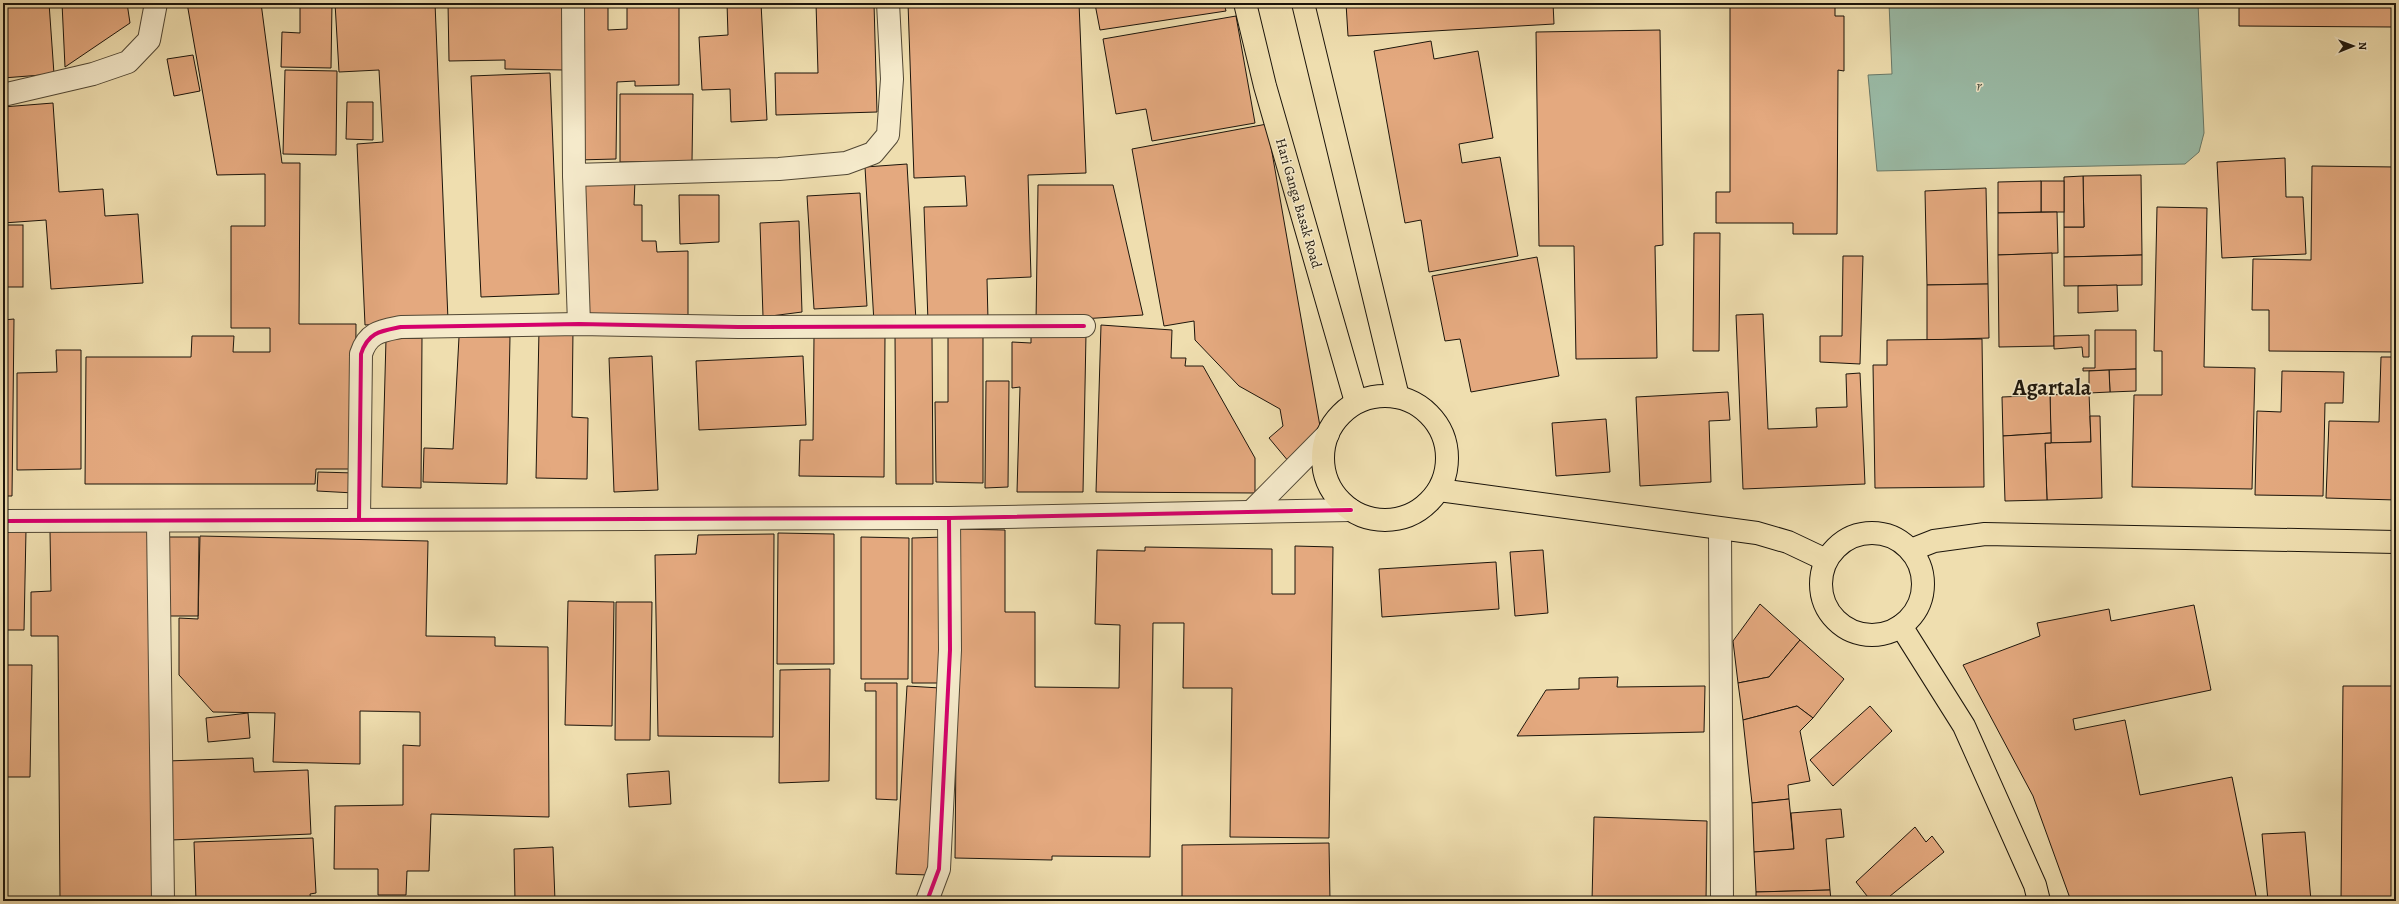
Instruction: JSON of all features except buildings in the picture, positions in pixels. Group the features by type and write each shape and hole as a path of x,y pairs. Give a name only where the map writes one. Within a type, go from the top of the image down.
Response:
{"main road":[{"name":"Hari Ganga Basak Road","path":"1245,3 1265,86 1356,402"},
{"path":"1303,3 1398,397"},
{"path":"1377,396 1398,397 1417,404 1432,416 1443,433 1447,452 1446,472 1438,490 1426,506 1408,516 1389,520 1369,518 1350,510 1336,496 1326,477 1323,455 1328,434 1339,415 1356,402 1377,396"},
{"path":"1438,490 1757,533 1788,542 1826,560"},
{"path":"1866,532 1888,535 1898,540 1911,550 1919,565 1923,582 1921,599 1913,614 1901,626 1886,633 1869,635 1852,632 1838,623 1827,610 1821,594 1821,577 1826,560 1835,547 1849,537 1866,532"},
{"path":"1911,550 1934,541 1985,534 2396,542"},
{"path":"1901,626 1964,726 2035,885 2039,901"}],"street":[{"path":"3,95 93,74 128,62 149,40 156,3"},
{"path":"573,3 574,175 579,324"},
{"path":"574,175 779,169 846,163 873,153 888,135 892,79 888,3"},
{"path":"359,519 361,354 364,342 379,331 401,327 579,324 738,327 1084,326"},
{"path":"1252,511 1328,434"},
{"path":"3,521 158,522 359,519 949,518 1350,510"},
{"path":"927,901 939,868 950,650 949,518"},
{"path":"158,522 164,901"},
{"path":"1720,529 1722,901"}],"water":[{"name":"r","path":"1889,3 2198,3 2204,133 2199,152 2185,164 1877,171 1868,75 1892,74"}],"cycle path":[{"path":"359,519 361,354 367,341 371,337 387,330 401,327 579,324 738,327 1084,326"},
{"path":"3,521 949,518 1351,510"},
{"path":"927,901 939,869 950,650 949,518"}],"district":[{"name":"Agartala","path":"2052,387"}]}
